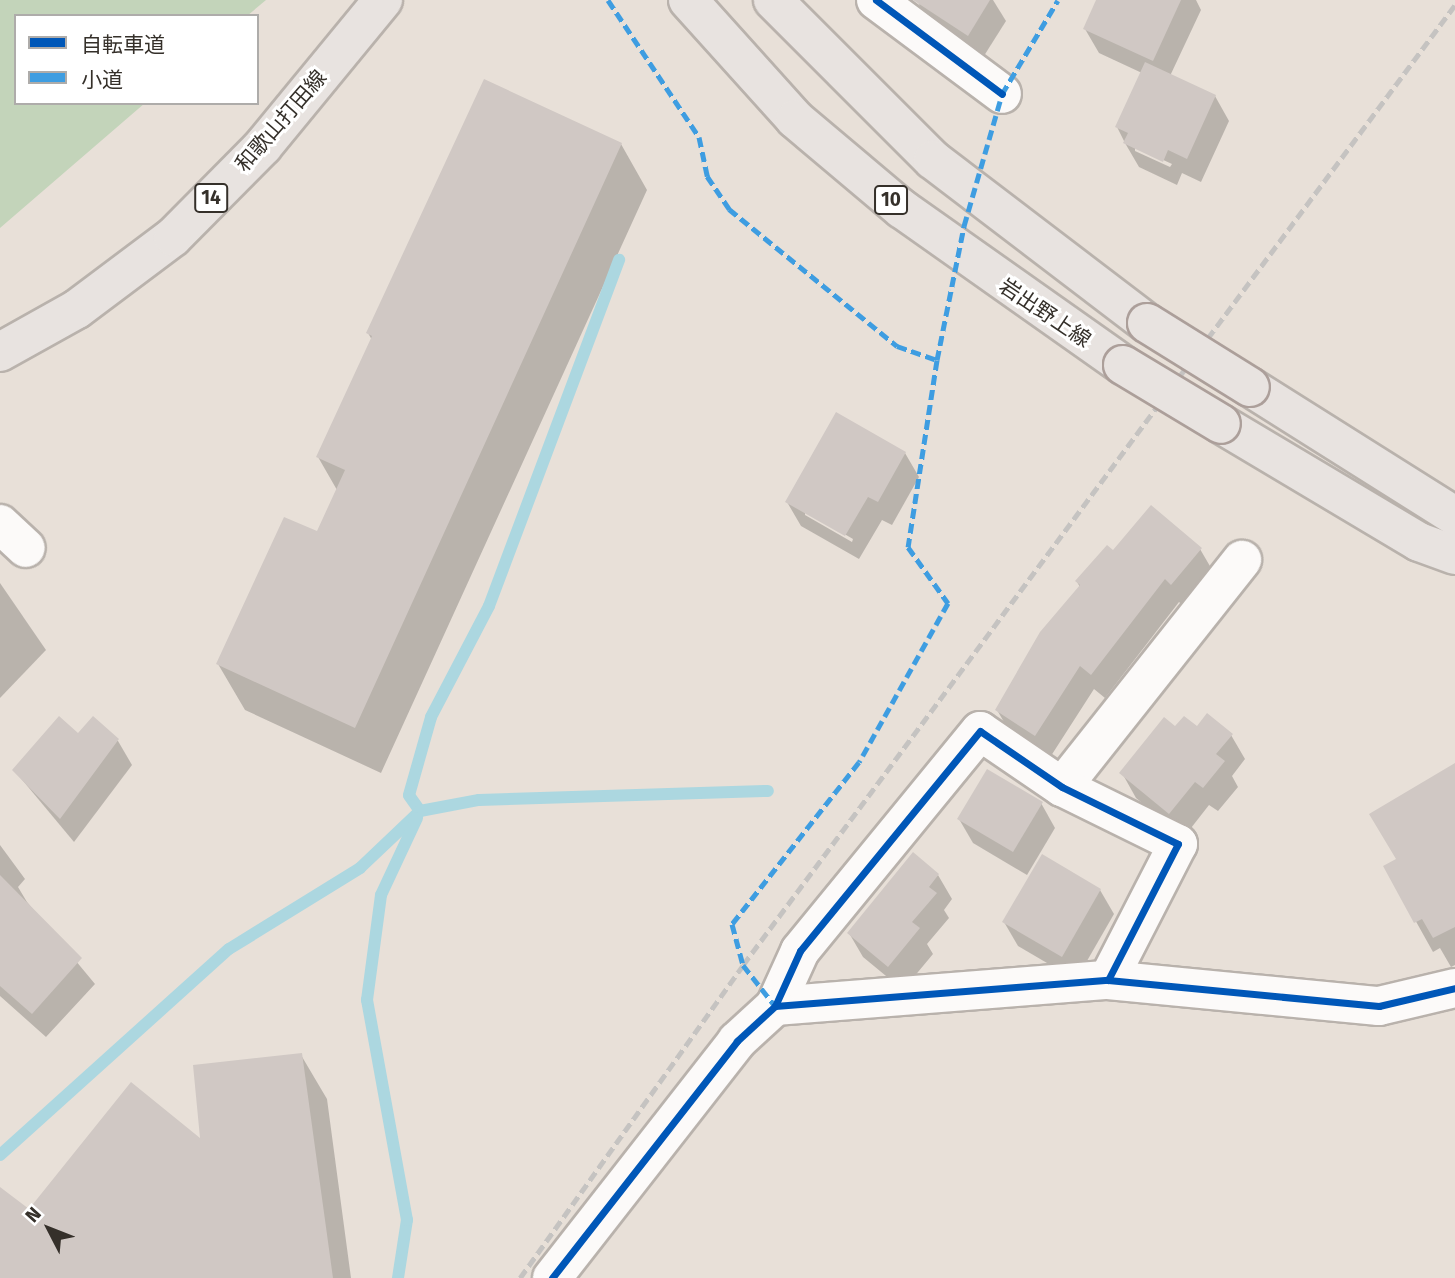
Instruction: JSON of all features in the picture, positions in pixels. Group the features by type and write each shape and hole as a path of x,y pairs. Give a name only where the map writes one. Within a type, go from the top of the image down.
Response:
{"main road":[{"name":"和歌山打田線","path":"0,352 77,309 173,237 263,146 383,0"},
{"name":"岩出野上線","path":"688,0 795,119 891,200 1124,365 1419,542 1455,555"},
{"path":"773,0 933,160 1147,323 1455,516"}],"street":[{"path":"876,0 1002,94"},
{"path":"1062,787 1242,560"},
{"path":"552,1278 737,1041 775,1006 800,951 980,731 1062,787 1178,844 1108,980"},
{"path":"775,1006 1108,980 1379,1006 1455,988"}],"green space":[{"path":"0,0 266,0 249,14 14,14 14,105 143,105 0,228"}],"building":[{"path":"913,0 990,0 968,36"},
{"path":"1096,0 1181,0 1153,61 1083,29"},
{"path":"1145,62 1216,95 1187,159 1168,150 1163,162 1123,143 1128,133 1115,127"},
{"path":"484,79 622,143 355,728 216,664 284,517 317,531 345,470 316,457 372,336 366,333"},
{"path":"836,412 906,452 878,502 868,497 845,536 785,502"},
{"path":"1151,505 1202,548 1171,585 1165,579 1091,675 1080,666 1035,736 995,710 1040,632 1080,585 1075,581 1107,545 1113,550"},
{"path":"1207,713 1233,734 1216,754 1225,761 1203,788 1195,782 1169,814 1119,773 1164,717 1175,726 1184,716 1197,726"},
{"path":"59,716 78,733 93,716 119,739 60,819 12,770"},
{"path":"1455,763 1455,927 1433,938 1422,919 1414,923 1383,866 1396,859 1369,814"},
{"path":"987,769 1043,802 1013,852 957,819"},
{"path":"913,852 939,874 929,887 937,893 912,922 920,928 888,967 847,933"},
{"path":"1042,854 1101,889 1062,957 1002,922"},
{"path":"0,875 82,958 32,1014 0,986"},
{"path":"302,1053 333,1278 0,1278 0,1187 29,1209 131,1082 200,1138 193,1065"}],"waterway":[{"path":"420,811 409,795 431,717 489,606 619,260"},
{"path":"0,1155 229,949 360,868 420,811 479,800 768,791"},
{"path":"398,1278 407,1220 367,1000 381,895 417,818"}],"railway":[{"path":"520,1278 743,965 1455,5"}],"marked path":[{"path":"608,0 699,137 707,176 729,209 897,346 937,360 908,547 948,603 859,762 732,924 743,965 775,1006"},
{"path":"937,360 964,226 1002,94 1058,0"}],"cycle path":[{"path":"876,0 1002,94"},
{"path":"1108,980 1178,844 1062,787 980,731 800,951 775,1006 1108,980 1379,1006 1455,988"},
{"path":"552,1278 737,1041 775,1006"}]}
